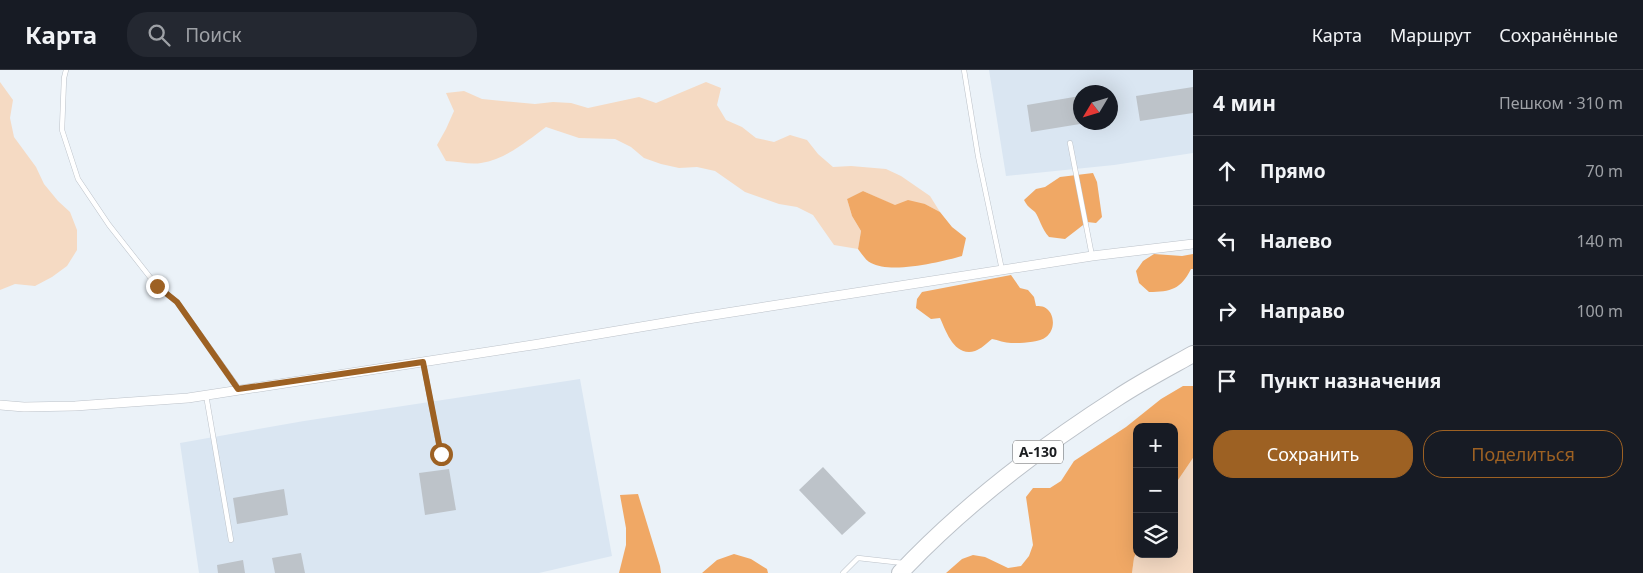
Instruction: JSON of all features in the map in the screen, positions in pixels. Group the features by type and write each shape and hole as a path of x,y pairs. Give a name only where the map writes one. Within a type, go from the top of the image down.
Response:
{"highway":[{"name":"А-130","path":"905,568 963,512 1026,461 1118,397 1193,354"}],"street":[{"path":"0,405 24,407 75,406 188,398 1092,256 1193,244"}],"lane":[{"path":"66,70 62,130 78,180 109,225 157,286 177,302 238,389"},
{"path":"964,70 978,156 1002,270"},
{"path":"1070,143 1092,256"},
{"path":"423,362 441,454"},
{"path":"206,395 231,540"},
{"path":"843,573 858,558 905,568"}],"shaded area":[{"path":"989,70 1193,70 1193,153 1114,165 1006,176"},
{"path":"0,82 13,100 10,118 14,137 36,167 44,184 70,212 77,230 77,250 67,266 35,286 15,284 0,290"},
{"path":"706,82 721,88 717,105 726,120 742,127 756,138 774,142 790,135 807,140 818,154 833,167 851,166 886,169 901,176 930,196 940,212 925,204 896,206 863,191 847,199 852,216 861,231 858,249 834,245 813,215 797,207 779,204 745,192 715,171 697,167 679,168 644,158 631,147 615,139 579,138 546,127 508,154 490,161 477,163 446,161 437,145 454,111 446,93 464,91 482,99 535,104 571,103 588,108 639,97 656,103"},
{"path":"1093,173 1097,182 1102,217 1096,223 1087,222 1065,239 1049,237 1035,212 1024,200 1036,189 1045,187 1060,177"},
{"path":"863,191 895,205 908,200 925,204 940,212 952,227 966,238 962,256 929,264 903,267 880,266 869,262 858,249 861,231 852,216 847,199"},
{"path":"1154,254 1182,256 1193,254 1193,269 1174,288 1149,292 1139,283 1136,271 1143,261"},
{"path":"1011,275 1020,288 1028,290 1034,297 1036,306 1048,309 1052,317 1053,326 1049,334 1043,339 1006,343 992,339 977,350 968,352 956,347 948,336 940,318 931,319 916,308 917,299 922,292"},
{"path":"580,379 612,556 539,573 199,573 180,443 304,421"},
{"path":"1183,386 1193,386 1193,458 1178,480 1178,423 1133,423 1134,558 1132,573 946,573 962,559 973,555 985,557 1008,568 1021,566 1029,556 1033,545 1026,497 1033,488 1050,488 1061,481 1074,461 1126,427 1161,399"},
{"path":"1193,458 1193,573 1132,573 1134,558 1178,558 1178,480"},
{"path":"638,494 661,573 619,573 626,545 626,528 620,495"},
{"path":"734,554 751,559 767,569 768,573 702,573 717,560"}],"building":[{"path":"1193,87 1193,113 1140,121 1136,96"},
{"path":"1073,97 1073,125 1031,132 1027,105"},
{"path":"823,467 866,513 842,535 799,490"},
{"path":"449,469 456,510 425,515 419,473"},
{"path":"284,489 288,515 237,524 233,498"},
{"path":"301,553 305,573 275,573 272,558"},
{"path":"243,560 245,573 218,573 217,565"}],"route":[{"path":"157,286 177,302 238,389 423,362 441,454"}]}
